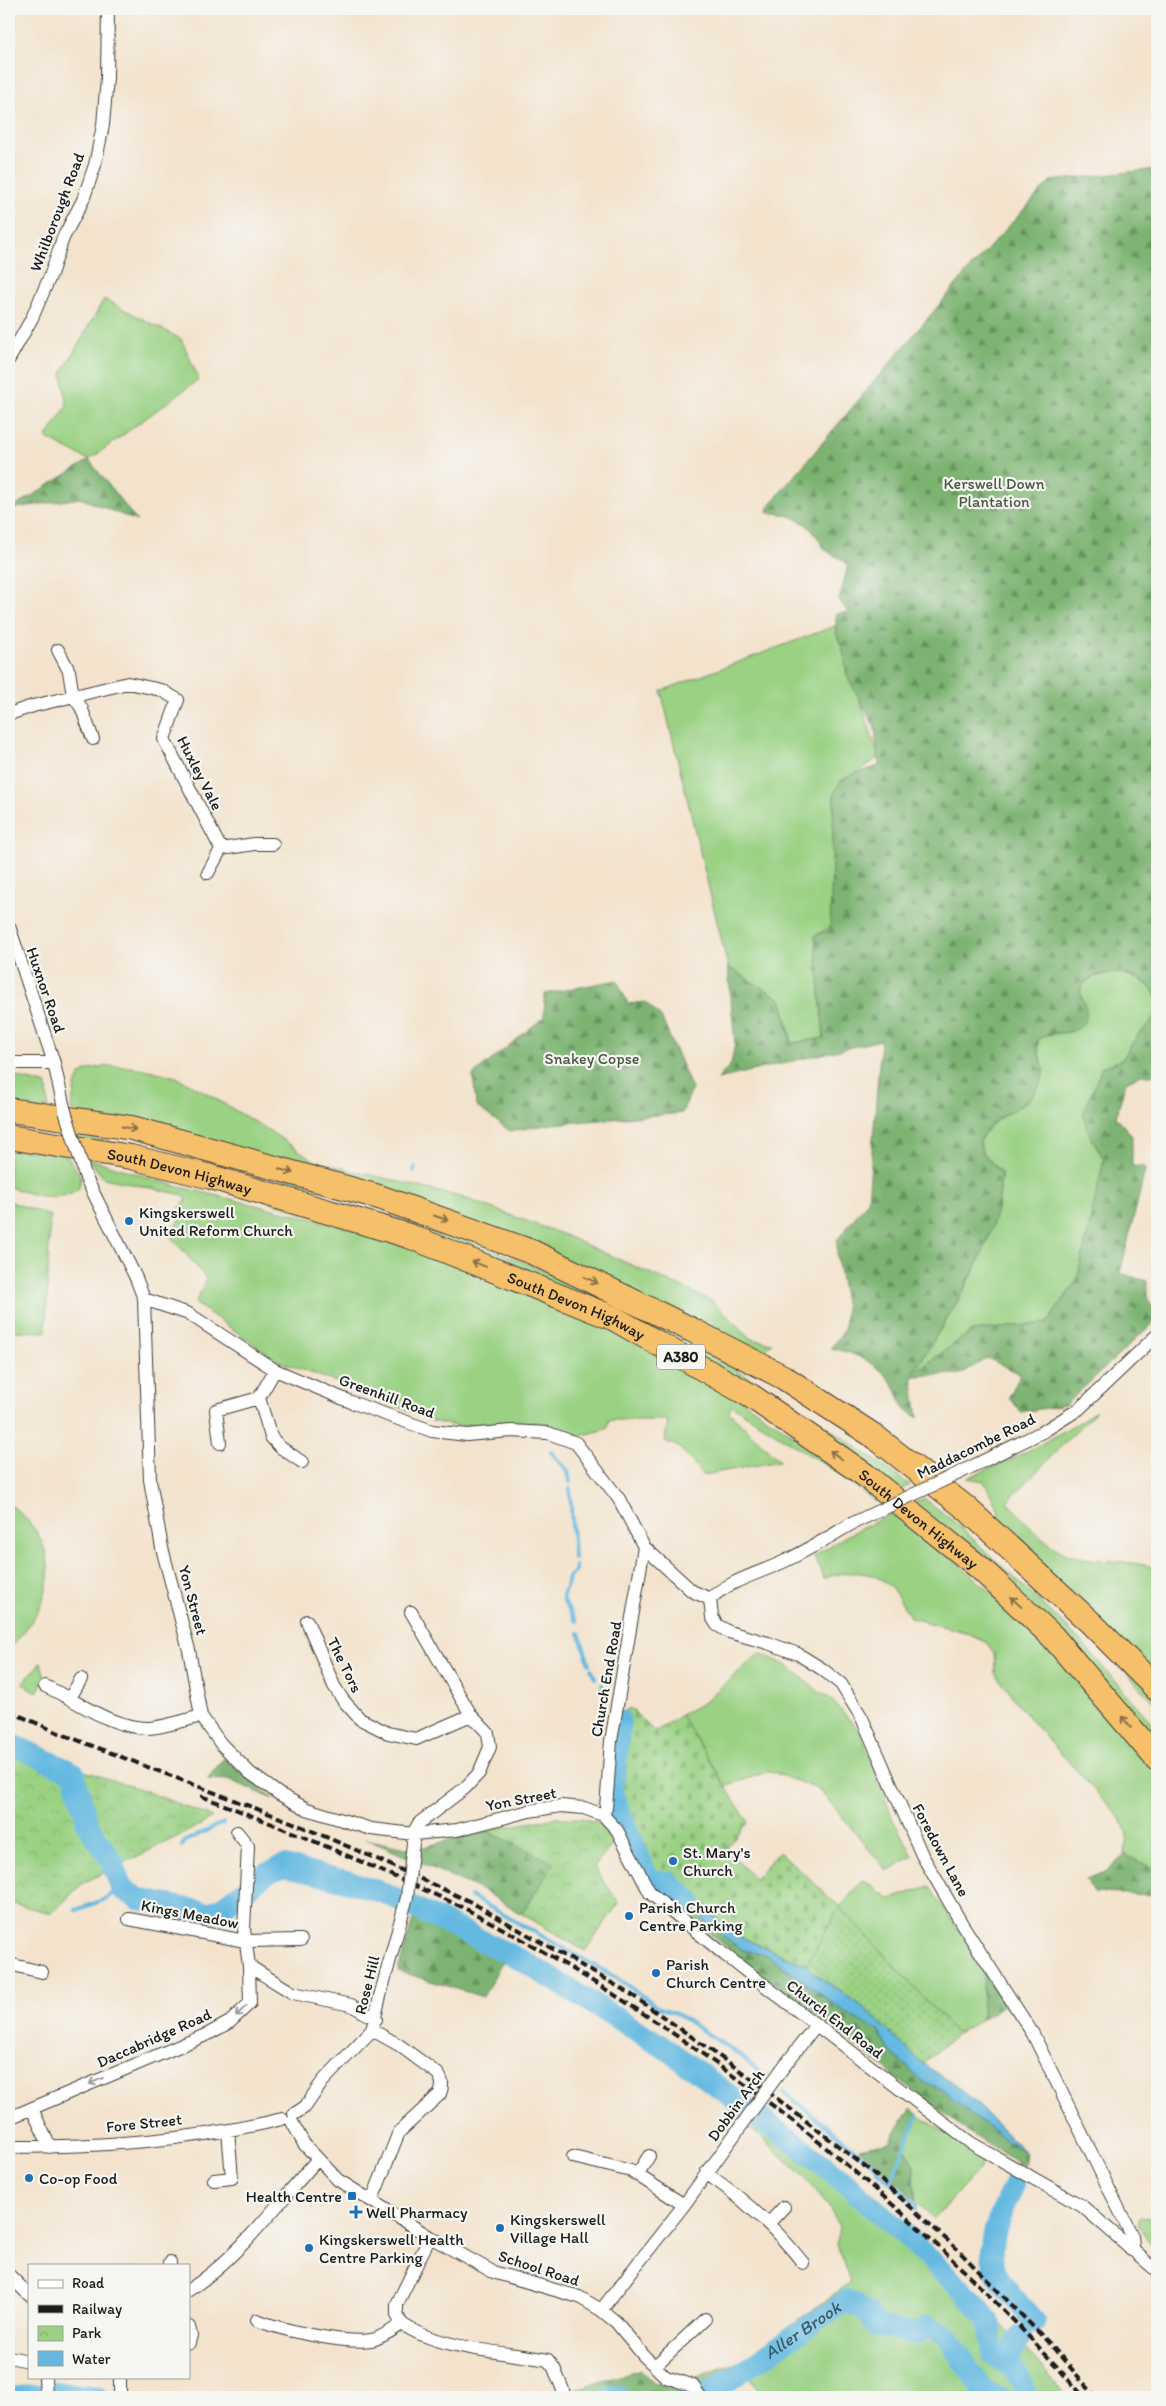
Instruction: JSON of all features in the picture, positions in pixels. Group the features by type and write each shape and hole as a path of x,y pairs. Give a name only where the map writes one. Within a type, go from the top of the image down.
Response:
{"highway":[{"name":"South Devon Highway","path":"9,1110 132,1128 379,1197 532,1252 692,1330 783,1377 874,1436 966,1508 1091,1623 1157,1690"},
{"name":"South Devon Highway","path":"9,1137 130,1157 211,1177 380,1227 409,1236 613,1318 751,1396 865,1475 980,1568 1053,1637 1157,1759"}],"street":[{"name":"Whilborough Road","path":"9,359 36,309 51,274 63,238 82,200 95,164 103,125 107,78 108,9"},
{"path":"58,650 69,671 74,696 81,707 93,739"},
{"name":"Huxley Vale","path":"9,714 128,683 161,690 178,700 164,739 221,849"},
{"path":"208,873 221,849 254,844 273,844"},
{"name":"Huxnor Road","path":"9,926 16,955 54,1063"},
{"path":"9,1064 54,1063"},
{"name":"Yon Street","path":"54,1063 64,1108 86,1178 136,1278 144,1299 150,1480 162,1548 190,1650 201,1716 221,1744 250,1772 279,1794 307,1809 334,1819 414,1839 529,1811 561,1806 584,1808 603,1815"},
{"name":"Greenhill Road","path":"144,1299 189,1314 275,1370 351,1402 432,1431 467,1435 511,1431 548,1433 576,1443 618,1499 644,1547"},
{"name":"Maddacombe Road","path":"710,1599 718,1591 732,1583 755,1576 801,1554 851,1524 1044,1431 1078,1409 1157,1335"},
{"path":"220,1443 216,1410 258,1398 275,1370"},
{"path":"258,1398 270,1437 280,1447 302,1462"},
{"path":"644,1547 692,1591 710,1599"},
{"name":"Church End Road","path":"644,1547 611,1741 606,1808 603,1815 617,1830 650,1893 725,1955 971,2143 1082,2206 1157,2271"},
{"name":"Foredown Lane","path":"710,1599 712,1617 718,1625 729,1632 798,1654 841,1684 862,1718 922,1855 962,1924 1033,2034 1132,2236 1133,2246 1131,2250"},
{"path":"411,1612 472,1715 488,1733 490,1747 486,1761 478,1774 465,1788 419,1823 414,1839"},
{"name":"The Tors","path":"307,1621 334,1686 343,1700 360,1719 388,1733 416,1739 472,1715"},
{"path":"70,1698 81,1679"},
{"path":"45,1686 115,1722 130,1727 150,1728 201,1716"},
{"name":"Daccabridge Road","path":"9,2118 190,2042 230,2022 250,2003 249,1966 245,1941 248,1846 237,1832"},
{"name":"Rose Hill","path":"289,2118 305,2107 323,2082 374,2024 407,1896 414,1839"},
{"name":"Kings Meadow","path":"129,1919 245,1941 301,1940"},
{"path":"9,1964 42,1972"},
{"path":"249,1966 293,1993 352,2005 442,2079 443,2087 440,2094 398,2132 372,2200"},
{"name":"Dobbin Arch","path":"601,2310 684,2205 816,2025"},
{"path":"32,2109 50,2147"},
{"name":"Fore Street","path":"9,2147 50,2147 169,2138 228,2130 289,2118"},
{"name":"School Road","path":"289,2118 304,2144 338,2180 430,2237 493,2272 579,2297 601,2310 616,2322 666,2377 697,2392"},
{"path":"214,2180 232,2178 228,2130"},
{"path":"637,2175 649,2156"},
{"path":"574,2158 631,2171 684,2205"},
{"path":"190,2289 204,2280 249,2239 318,2160"},
{"path":"706,2173 741,2197 769,2223 803,2263"},
{"path":"769,2223 784,2207"},
{"path":"430,2237 397,2304 397,2315 402,2324 414,2332 472,2348 548,2360 554,2368 563,2390"},
{"path":"9,2275 28,2294"},
{"path":"655,2366 704,2319"},
{"path":"257,2320 273,2326 346,2340 375,2339 402,2324"},
{"path":"9,2357 28,2361"},
{"path":"120,2378 120,2393"}],"green space":[{"name":"Kerswell Down Plantation","path":"1157,169 1157,999 1154,992 1144,982 1132,975 1106,973 1098,975 1090,978 1080,989 1086,1012 1083,1024 1072,1031 1050,1034 1038,1041 1043,1074 1037,1090 1021,1105 994,1122 980,1141 982,1153 1001,1173 999,1200 992,1227 970,1278 914,1373 972,1331 1047,1323 1077,1280 1104,1159 1091,1137 1083,1115 1102,1067 1122,1060 1138,1034 1147,1027 1157,1013 1157,1075 1140,1075 1126,1082 1116,1117 1132,1136 1132,1166 1146,1167 1120,1273 1147,1281 1147,1296 1157,1319 1065,1405 1021,1412 1009,1397 1021,1374 987,1358 961,1374 912,1376 918,1418 904,1406 893,1385 881,1370 857,1356 831,1348 844,1330 846,1309 837,1256 837,1240 868,1201 881,1040 718,1079 731,1064 735,1044 728,967 781,999 792,1043 824,1038 815,936 830,929 834,793 841,781 851,775 879,766 875,728 847,676 843,650 836,633 836,614 848,612 839,600 848,565 826,550 816,535 805,524 782,514 769,513 768,507 967,272 1050,181"},
{"path":"104,299 181,339 199,379 89,460 46,438 67,406 62,373"},
{"path":"89,460 137,521 80,498 11,509"},
{"path":"835,626 879,757 837,787 831,926 815,936 824,1038 792,1043 783,1004 728,967 661,691"},
{"path":"1118,973 1136,978 1151,988 1158,1004 1157,1014 1154,1020 1137,1037 1122,1060 1102,1067 1091,1137 1104,1159 1077,1281 1047,1323 972,1331 913,1374 957,1303 983,1253 992,1227 999,1200 1001,1173 981,1150 980,1140 983,1132 996,1120 1021,1106 1032,1096 1040,1084 1043,1073 1038,1051 1038,1041 1044,1035 1071,1032 1086,1011 1080,993 1082,985 1094,977"},
{"name":"Snakey Copse","path":"617,980 628,1004 645,1002 661,1017 692,1089 682,1113 553,1124 510,1131 476,1106 473,1075 544,1017 545,994"},
{"path":"113,1066 141,1068 176,1077 268,1130 315,1161 464,1198 562,1234 712,1301 751,1339 772,1343 764,1351 766,1363 732,1352 588,1275 71,1110 77,1081 80,1076 91,1069"},
{"path":"9,1075 47,1085 48,1108 9,1111"},
{"path":"79,1134 399,1218 470,1240 588,1289 649,1319 760,1384 834,1431 910,1485 898,1491 619,1313 82,1142"},
{"path":"9,1150 64,1152 81,1176 79,1188 71,1193 54,1197 36,1195 9,1187"},
{"path":"87,1158 176,1186 318,1220 408,1246 564,1304 721,1386 885,1497 876,1502 836,1472 731,1405 729,1412 780,1461 703,1475 679,1447 665,1441 668,1420 609,1420 607,1429 579,1436 549,1424 517,1422 456,1426 435,1422 366,1393 278,1361 195,1303 207,1279 169,1234 180,1220 178,1209 187,1200 183,1195 104,1178"},
{"path":"9,1201 50,1216 46,1332 9,1331"},
{"path":"1096,1411 1007,1502 1037,1533 1064,1553 1084,1558 1157,1568 1157,1706 993,1525 999,1511 984,1481 966,1478 1001,1464 1033,1448"},
{"path":"924,1498 958,1525 1075,1635 1157,1729 1157,1745 913,1503"},
{"path":"9,1504 31,1525 39,1537 48,1563 48,1577 46,1592 37,1613 9,1651"},
{"path":"899,1510 1027,1625 1157,1769 1157,1870 1125,1855 1127,1834 1121,1819 1032,1722 995,1673 994,1653 985,1641 965,1632 911,1618 887,1583 869,1574 845,1573 824,1579 814,1556 846,1536"},
{"path":"760,1653 790,1667 819,1692 829,1697 860,1731 893,1820 913,1856 887,1871 820,1790 770,1771 725,1786 681,1715 704,1702"},
{"path":"41,1662 45,1678 37,1692 22,1684"},
{"path":"630,1708 655,1732 681,1715 748,1822 726,1849 755,1879 779,1851 840,1907 806,1965 741,1937 667,1882 649,1880 616,1805 613,1788 620,1721 623,1712"},
{"path":"9,1739 78,1769 140,1789 212,1817 201,1825 83,1883 52,1913 9,1903"},
{"path":"224,1758 273,1799 230,1780 207,1779"},
{"path":"557,1818 581,1818 600,1823 615,1842 594,1867 619,1903 585,1951 522,1914 554,1863 486,1830"},
{"path":"486,1830 554,1863 522,1914 484,1891 366,1839 406,1848 424,1847"},
{"path":"1125,1855 1157,1870 1157,1895 1094,1893 1086,1879 1106,1872"},
{"path":"863,1880 891,1899 929,1886 984,1968 982,2019 957,2034 840,1907"},
{"path":"417,1906 508,1951 483,1997 398,1971"},
{"path":"840,1907 957,2034 923,2064 864,2008 815,1974 806,1965"},
{"path":"697,1913 740,1949 769,1956 852,2017 878,2030 890,2051 922,2081 941,2089 975,2118 1026,2153 1024,2166 968,2132 692,1920"},
{"path":"984,1968 1008,2002 982,2019"},
{"path":"910,2108 918,2115 905,2148 914,2167 915,2200 859,2148 890,2142"},
{"path":"764,2112 922,2248 997,2320 1068,2397 763,2397 739,2362 851,2282 837,2243 839,2227 829,2206 806,2179 751,2128"},
{"path":"918,2115 971,2149 982,2162 978,2170 934,2219 915,2200 914,2167 905,2148"},
{"path":"1140,2217 1157,2219 1157,2251 1138,2226"},
{"path":"739,2362 750,2378 715,2397 708,2397 699,2385 690,2379"},
{"path":"641,2370 656,2384 667,2382 676,2384 683,2388 690,2397 547,2397"}],"water":[{"path":"667,1882 741,1937 806,1965 815,1974 864,2008 923,2064 964,2091 1026,2153 975,2118 941,2089 922,2081 890,2051 878,2030 852,2017 769,1956 740,1949 688,1907"}],"waterway":[{"path":"414,1171 415,1167"},
{"path":"551,1452 568,1471 570,1482"},
{"path":"570,1489 574,1558"},
{"path":"575,1566 575,1572 569,1577 563,1599 576,1621"},
{"path":"579,1633 589,1664"},
{"path":"591,1669 595,1678"},
{"path":"602,1685 606,1694"},
{"path":"620,1721 613,1788 616,1805 649,1880 667,1882 690,1901"},
{"path":"9,1743 74,1773 88,1826 112,1861 121,1888 139,1899 209,1913 223,1907 267,1873 284,1866 346,1881 387,1894 523,1961 667,2049 825,2166 902,2232 957,2285 989,2320 993,2355 1005,2362 1015,2372 1023,2384 1028,2397"},
{"path":"182,1846 185,1841 223,1823"},
{"path":"76,1910 103,1900 121,1888"},
{"path":"470,1896 615,1977 660,2008 674,2012 740,2055 761,2073"},
{"path":"784,2092 876,2167 878,2171 916,2205 916,2210"},
{"path":"890,2182 918,2115"},
{"path":"1014,2185 997,2224 992,2245 992,2256 994,2266 1001,2280 1012,2296 1035,2322"},
{"path":"897,2228 904,2222"},
{"name":"Aller Brook","path":"688,2397 713,2391 847,2300 869,2313 876,2325 917,2334 928,2326 946,2334 983,2391 1000,2397"},
{"path":"1007,2361 1021,2335"},
{"name":"Aller Brook","path":"19,2397 63,2393 98,2397"},
{"name":"Aller Brook","path":"611,2397 616,2395 619,2397"}],"railway":[{"path":"9,1711 59,1733 291,1822 377,1859 471,1902 629,1993 749,2077 872,2172 957,2249 1050,2344 1096,2397"},
{"path":"201,1796 324,1845 466,1909 553,1957 637,2009 718,2065 798,2125 874,2188 947,2255 1017,2324 1084,2397"}],"place":[{"name":"Kingskerswell United Reform Church","path":"129,1221"},
{"name":"St. Mary's Church","path":"673,1861"},
{"name":"Parish Church Centre Parking","path":"629,1916"},
{"name":"Parish Church Centre","path":"656,1973"},
{"name":"Co-op Food","path":"29,2178"},
{"name":"Health Centre","path":"352,2196"},
{"name":"Well Pharmacy","path":"356,2212"},
{"name":"Kingskerswell Village Hall","path":"500,2228"},
{"name":"Kingskerswell Health Centre Parking","path":"309,2248"}]}
